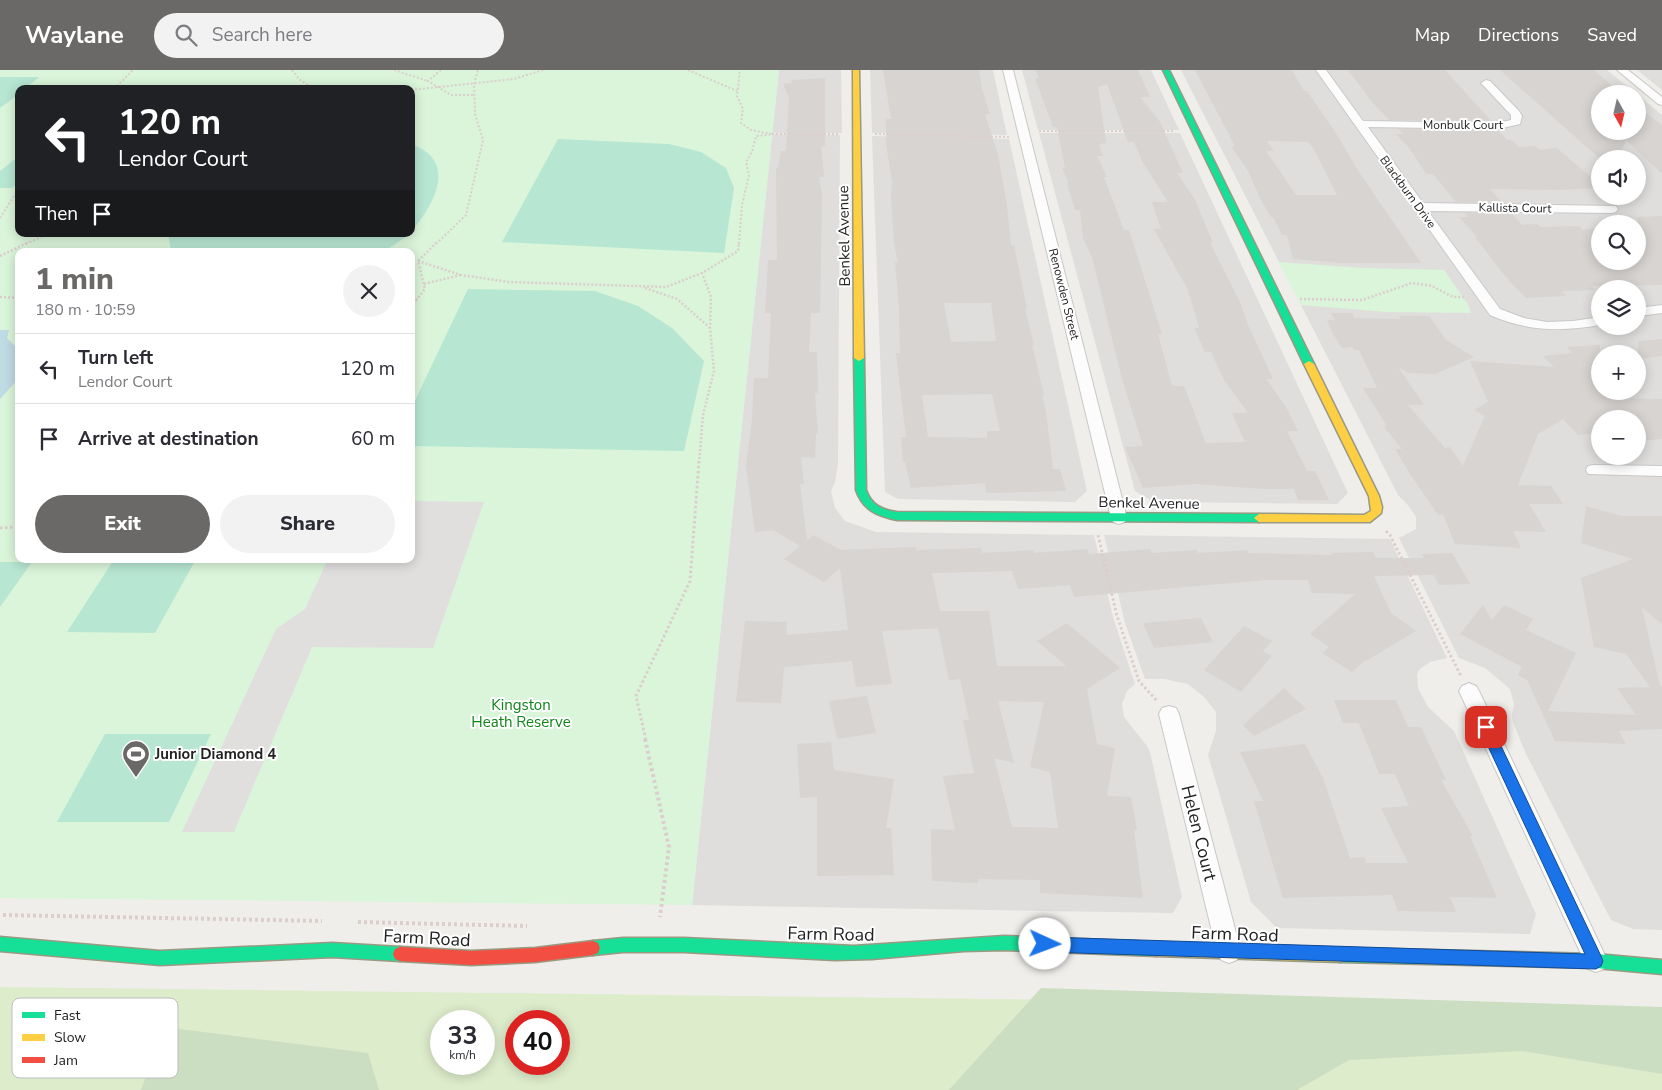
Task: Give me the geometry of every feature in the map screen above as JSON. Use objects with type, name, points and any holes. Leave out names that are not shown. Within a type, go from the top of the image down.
[{"type":"street","name":"Benkel Avenue","points":[[856,70],[861,490],[865,502],[871,509],[898,516],[1357,520],[1372,516]]},
{"type":"street","name":"Renowden Street","points":[[1008,70],[1119,518]]},
{"type":"street","points":[[1166,70],[1374,496],[1377,508],[1376,513],[1372,516]]},
{"type":"street","name":"Blackburn Drive","points":[[1321,70],[1495,312],[1509,320],[1529,325],[1558,327],[1591,322]]},
{"type":"street","points":[[1622,70],[1662,102]]},
{"type":"street","name":"Monbulk Court","points":[[1359,124],[1498,126],[1516,122],[1517,116],[1515,113],[1486,83]]},
{"type":"street","name":"Kallista Court","points":[[1419,207],[1612,209]]},
{"type":"street","points":[[1646,311],[1662,308]]},
{"type":"street","points":[[1594,470],[1662,471]]},
{"type":"street","points":[[1469,691],[1596,961]]},
{"type":"street","name":"Helen Court","points":[[1169,714],[1229,952]]},
{"type":"street","name":"Farm Road","points":[[0,944],[160,958],[332,950],[471,958],[535,955],[626,944],[657,943],[836,953],[888,952],[981,943],[1008,943],[1229,952],[1596,961],[1662,967]]},
{"type":"path","points":[[118,85],[133,70]]},
{"type":"path","points":[[292,70],[299,79],[308,85]]},
{"type":"path","points":[[394,70],[428,81],[451,95],[474,95]]},
{"type":"path","points":[[428,81],[441,70]]},
{"type":"path","points":[[418,261],[466,215],[483,140],[475,114],[474,84],[478,70]]},
{"type":"path","points":[[415,90],[514,79],[543,70]]},
{"type":"path","points":[[688,70],[737,91]]},
{"type":"path","points":[[740,70],[737,96],[742,109],[741,123],[756,136]]},
{"type":"path","points":[[751,130],[772,134]]},
{"type":"path","points":[[756,136],[772,134],[1196,132]]},
{"type":"path","points":[[418,261],[461,275],[508,282],[666,287],[702,273],[738,251],[742,204],[750,175],[746,162],[752,152],[756,136]]},
{"type":"path","points":[[0,218],[15,194]]},
{"type":"path","points":[[17,248],[40,237]]},
{"type":"path","points":[[0,256],[15,249]]},
{"type":"path","points":[[415,302],[425,289],[418,261]]},
{"type":"path","points":[[657,943],[669,847],[636,696],[690,581],[703,415],[714,370],[710,328],[711,297],[702,273]]},
{"type":"path","points":[[424,284],[461,275]]},
{"type":"path","points":[[1278,298],[1362,300],[1412,283],[1432,286],[1453,296],[1484,297]]},
{"type":"path","points":[[642,287],[678,299],[710,328]]},
{"type":"path","points":[[0,297],[15,298]]},
{"type":"path","points":[[1372,516],[1390,534],[1469,691]]},
{"type":"path","points":[[1094,517],[1117,616],[1139,681],[1169,714]]},
{"type":"path","points":[[0,528],[15,528]]},
{"type":"shaded area","points":[[779,70],[841,70],[842,133],[772,133]]},
{"type":"shaded area","points":[[870,70],[993,70],[1007,135],[872,133]]},
{"type":"shaded area","points":[[1022,70],[1151,70],[1179,130],[1038,130]]},
{"type":"shaded area","points":[[1181,70],[1607,70],[1625,85],[1591,85],[1591,140],[1646,140],[1646,102],[1662,115],[1662,930],[1633,929],[1611,920],[1525,752],[1513,722],[1514,704],[1510,689],[1485,668],[1459,658],[1399,538],[1416,529],[1416,517],[1398,495]]},
{"type":"shaded area","points":[[1637,70],[1662,70],[1662,90]]},
{"type":"shaded area","points":[[1039,133],[1180,133],[1348,493],[1337,504],[1154,502],[1135,491]]},
{"type":"shaded area","points":[[772,134],[840,135],[838,464],[835,482],[831,491],[835,508],[845,521],[876,532],[1094,535],[1113,617],[1135,684],[1127,691],[1122,704],[1124,717],[1150,752],[1182,897],[1173,913],[692,905]]},
{"type":"shaded area","points":[[872,136],[1009,139],[1087,491],[1075,502],[898,499],[885,492]]},
{"type":"shaded area","points":[[415,501],[484,502],[433,648],[312,647],[234,832],[182,832],[276,629],[305,609],[326,563],[415,563]]},
{"type":"shaded area","points":[[1104,535],[1390,539],[1447,658],[1430,662],[1420,669],[1417,674],[1418,688],[1428,707],[1454,731],[1536,914],[1530,934],[1277,928],[1251,902],[1208,755],[1216,731],[1216,712],[1204,697],[1188,684],[1164,679],[1145,679],[1125,623]]},
{"type":"green space","name":"Kingston Heath Reserve","points":[[0,70],[779,70],[692,905],[0,898]]},
{"type":"green space","points":[[0,77],[39,77],[30,85],[15,85],[15,97],[0,108]]},
{"type":"green space","points":[[558,139],[669,144],[701,152],[726,168],[734,188],[724,253],[502,242]]},
{"type":"green space","points":[[415,146],[426,152],[434,161],[438,172],[438,184],[434,197],[415,227]]},
{"type":"green space","points":[[15,159],[15,185],[12,188],[0,188],[0,171]]},
{"type":"green space","points":[[169,237],[406,237],[389,248],[170,248]]},
{"type":"green space","points":[[1278,262],[1364,268],[1444,270],[1469,306],[1471,313],[1387,312],[1301,305]]},
{"type":"green space","points":[[468,289],[595,291],[638,306],[672,328],[704,361],[684,451],[415,446],[415,401]]},
{"type":"green space","points":[[0,562],[31,563],[0,607]]},
{"type":"green space","points":[[112,563],[194,563],[155,633],[67,632]]},
{"type":"green space","name":"Junior Diamond 4","points":[[105,734],[211,734],[169,822],[57,822]]},
{"type":"green space","points":[[0,987],[1662,1007],[1662,1090],[0,1090]]},
{"type":"green space","points":[[1041,988],[1662,1007],[1662,1074],[1523,1051],[1349,1060],[1297,1090],[949,1090]]},
{"type":"green space","points":[[178,1029],[368,1053],[379,1090],[141,1090],[145,1078],[178,1078]]},
{"type":"water","points":[[0,330],[9,330],[7,338],[15,346],[15,382],[0,399]]},
{"type":"building","points":[[883,70],[979,70],[982,89],[990,114],[985,114],[998,155],[1007,206],[1011,245],[1014,245],[1027,309],[1025,309],[1034,345],[1032,345],[1044,395],[1042,395],[1053,469],[1060,469],[1066,491],[986,493],[985,483],[911,488],[905,462],[903,462],[901,437],[906,437],[896,353],[900,353],[899,306],[895,262],[898,262],[894,244],[892,182],[886,143],[886,119],[891,119]],"holes":[[[944,303],[991,303],[996,341],[951,342]],[[992,394],[1000,431],[987,431],[987,438],[928,437],[922,395]]]},
{"type":"building","points":[[1035,70],[1138,70],[1150,97],[1140,97],[1160,122],[1183,173],[1177,173],[1195,200],[1213,243],[1210,243],[1240,302],[1248,325],[1273,379],[1266,379],[1286,407],[1298,431],[1287,431],[1307,471],[1315,471],[1329,500],[1298,500],[1294,489],[1263,489],[1196,484],[1143,488],[1125,447],[1143,446],[1122,379],[1092,257],[1083,238],[1080,210],[1075,210],[1067,183],[1069,183],[1062,168],[1065,168],[1057,127],[1053,127],[1035,78],[1039,78]],"holes":[[[1107,84],[1128,142],[1134,142],[1142,161],[1168,202],[1152,202],[1161,229],[1154,229],[1188,290],[1199,328],[1194,328],[1205,352],[1211,352],[1224,380],[1248,413],[1232,413],[1245,442],[1206,443],[1184,386],[1172,386],[1158,334],[1162,334],[1129,230],[1124,230],[1104,177],[1107,177],[1097,156],[1103,156],[1099,144],[1106,143],[1098,87]]]},
{"type":"building","points":[[1195,70],[1292,70],[1304,91],[1307,91],[1338,136],[1355,166],[1421,263],[1342,263],[1293,259],[1287,235],[1282,235],[1273,217],[1271,217],[1262,202],[1248,171],[1231,146],[1235,146]],"holes":[[[1267,141],[1308,142],[1314,149],[1337,195],[1296,195],[1266,151],[1274,151]]]},
{"type":"building","points":[[1348,70],[1445,70],[1491,121],[1389,120],[1373,103]]},
{"type":"building","points":[[1500,70],[1594,70],[1612,85],[1591,85],[1591,140],[1626,140],[1622,150],[1591,151]]},
{"type":"building","points":[[825,78],[825,146],[821,146],[824,177],[819,177],[822,194],[820,313],[811,313],[809,352],[817,352],[818,393],[815,393],[818,434],[816,434],[815,458],[801,457],[804,484],[800,484],[807,540],[813,535],[841,550],[916,547],[916,550],[981,548],[982,553],[1033,550],[1034,553],[1087,549],[1089,554],[1150,549],[1152,553],[1196,550],[1198,553],[1248,550],[1249,553],[1333,555],[1332,553],[1373,552],[1376,558],[1424,558],[1422,554],[1452,553],[1470,584],[1439,585],[1434,575],[1374,576],[1391,613],[1416,631],[1365,660],[1352,672],[1322,653],[1329,647],[1310,634],[1355,594],[1312,593],[1308,580],[1265,580],[1074,597],[1070,585],[1018,589],[1012,571],[932,573],[940,611],[989,611],[997,666],[1066,666],[1037,641],[1067,623],[1120,668],[1087,689],[1097,744],[1115,748],[1107,796],[1131,797],[1137,830],[1134,830],[1143,898],[1040,893],[1040,880],[978,879],[978,883],[932,881],[931,829],[955,830],[943,776],[974,773],[963,720],[969,720],[960,679],[949,680],[938,628],[882,631],[892,684],[856,687],[852,661],[784,667],[781,703],[736,702],[745,621],[787,622],[786,635],[848,630],[840,568],[824,582],[784,559],[800,546],[773,530],[755,532],[746,465],[752,419],[754,378],[768,378],[771,313],[765,313],[768,260],[777,260],[776,168],[778,168],[781,151],[786,151],[789,98],[783,84],[792,83],[791,80]],"holes":[[[998,701],[1044,702],[1030,767],[1050,772],[1058,828],[1012,827],[994,758],[1014,763]]]},
{"type":"building","points":[[1646,114],[1662,125],[1662,174],[1646,159],[1646,150],[1637,150],[1626,140],[1646,140]]},
{"type":"building","points":[[1399,129],[1499,131],[1507,140],[1511,140],[1519,147],[1535,146],[1540,150],[1557,148],[1591,177],[1591,188],[1490,189],[1502,202],[1456,202],[1433,174],[1426,174],[1410,149],[1396,134],[1403,134]]},
{"type":"building","points":[[1465,213],[1512,214],[1522,225],[1537,224],[1541,227],[1579,226],[1583,230],[1591,229],[1591,270],[1646,270],[1646,217],[1662,216],[1662,285],[1646,285],[1646,280],[1591,280],[1591,290],[1561,291],[1566,296],[1526,298],[1505,276],[1475,237],[1477,237],[1459,217],[1468,217]]},
{"type":"building","points":[[1331,313],[1352,313],[1354,318],[1401,319],[1399,316],[1429,316],[1446,340],[1474,357],[1435,374],[1409,373],[1398,367],[1424,405],[1408,405],[1445,448],[1450,447],[1463,466],[1485,416],[1474,410],[1488,402],[1470,361],[1554,367],[1543,356],[1572,353],[1567,347],[1591,346],[1591,400],[1662,399],[1662,439],[1646,440],[1646,410],[1591,410],[1591,434],[1578,435],[1563,419],[1538,434],[1518,485],[1551,486],[1563,504],[1529,504],[1546,532],[1513,531],[1521,548],[1455,544],[1443,514],[1438,515],[1410,474],[1395,449],[1402,449],[1384,427],[1387,426],[1363,388],[1377,388],[1359,350],[1355,350],[1352,347],[1342,348],[1333,334],[1327,320],[1335,320]]},
{"type":"building","points":[[1662,339],[1662,356],[1646,358],[1646,345],[1638,345],[1638,341]]},
{"type":"building","points":[[1586,506],[1621,516],[1662,516],[1662,624],[1642,608],[1660,686],[1662,686],[1662,729],[1619,731],[1626,744],[1555,741],[1527,680],[1518,675],[1522,667],[1460,634],[1483,605],[1492,620],[1504,605],[1533,619],[1526,630],[1576,653],[1548,711],[1636,715],[1617,688],[1650,687],[1626,654],[1594,647],[1581,578],[1633,559],[1581,543]]},
{"type":"building","points":[[1201,618],[1213,642],[1154,648],[1143,623]]},
{"type":"building","points":[[1244,626],[1272,641],[1263,651],[1272,656],[1241,692],[1204,670]]},
{"type":"building","points":[[1284,688],[1306,709],[1254,736],[1243,725]]},
{"type":"building","points":[[867,696],[876,733],[837,739],[829,701]]},
{"type":"building","points":[[1334,700],[1396,700],[1408,727],[1421,727],[1446,780],[1441,780],[1473,836],[1470,836],[1497,898],[1450,897],[1456,912],[1398,911],[1392,895],[1283,898],[1254,801],[1263,801],[1240,752],[1305,744],[1323,778],[1350,858],[1364,857],[1366,863],[1408,863],[1381,808],[1409,806],[1395,774],[1379,774],[1359,723],[1343,723]]},
{"type":"building","points":[[831,742],[834,770],[894,779],[886,828],[891,828],[894,875],[817,876],[817,797],[800,798],[797,744]]},
{"type":"traffic: fast","points":[[1166,70],[1309,364]]},
{"type":"traffic: fast","points":[[859,358],[861,490],[866,502],[874,509],[897,516],[1259,518]]},
{"type":"traffic: fast","points":[[593,948],[654,944],[854,953],[982,943],[1048,943],[1156,949]]},
{"type":"traffic: fast","points":[[0,944],[160,958],[332,950],[400,954]]},
{"type":"traffic: fast","points":[[1340,955],[1596,961],[1662,967]]},
{"type":"traffic: slow","points":[[856,70],[859,358]]},
{"type":"traffic: slow","points":[[1259,518],[1366,519],[1376,513],[1377,507],[1374,496],[1309,364]]},
{"type":"traffic: slow","points":[[1156,949],[1340,955]]},
{"type":"traffic: jam","points":[[400,954],[471,958],[535,955],[593,948]]},
{"type":"place","name":"Junior Diamond 4","points":[[136,778]]},
{"type":"route","points":[[1045,944],[1229,952],[1596,961],[1486,727]]}]
